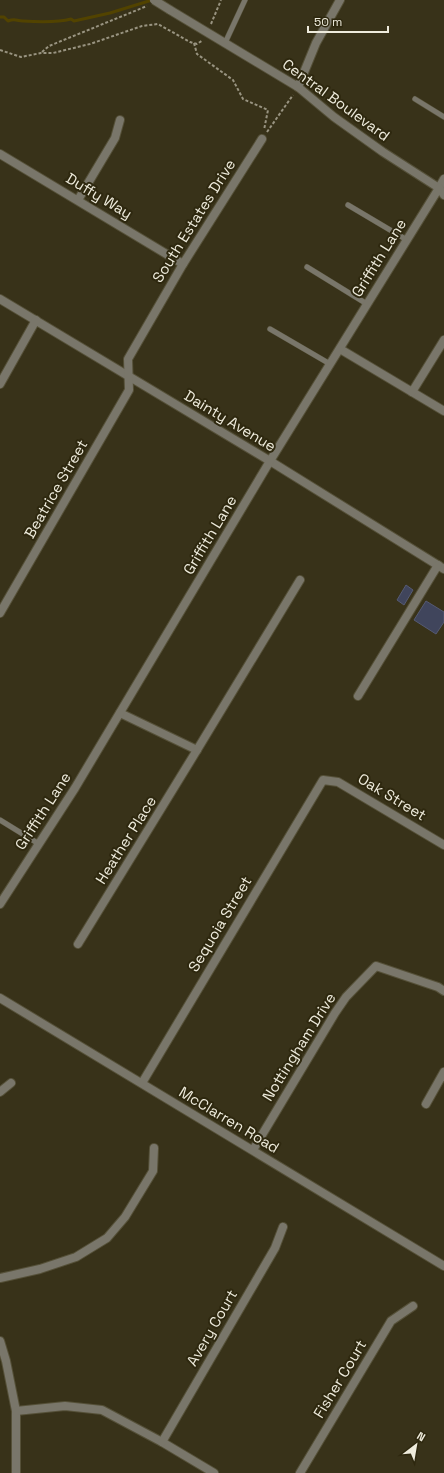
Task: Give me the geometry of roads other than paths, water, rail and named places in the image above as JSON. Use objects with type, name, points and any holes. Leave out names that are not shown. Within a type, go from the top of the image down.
[{"type":"street","points":[[298,87],[316,43],[340,0]]},
{"type":"street","name":"Central Boulevard","points":[[151,3],[170,10],[298,87],[334,117],[383,152],[442,188],[444,195]]},
{"type":"street","points":[[78,200],[115,138],[120,120]]},
{"type":"street","name":"South Estates Drive","points":[[128,376],[128,359],[183,264],[262,139]]},
{"type":"street","name":"Duffy Way","points":[[0,154],[183,264]]},
{"type":"street","name":"Griffith Lane","points":[[0,904],[75,788],[270,461],[407,240],[442,188],[444,179]]},
{"type":"street","name":"Dainty Avenue","points":[[0,299],[270,461],[441,567]]},
{"type":"street","points":[[0,384],[36,320]]},
{"type":"street","points":[[412,392],[444,340]]},
{"type":"street","points":[[340,349],[444,411]]},
{"type":"street","name":"Beatrice Street","points":[[0,614],[129,390],[128,376]]},
{"type":"street","points":[[358,696],[441,567]]},
{"type":"street","name":"Heather Place","points":[[78,944],[198,750],[300,580]]},
{"type":"street","points":[[120,713],[198,750]]},
{"type":"street","name":"Oak Street","points":[[322,780],[338,782],[444,845]]},
{"type":"street","name":"Sequoia Street","points":[[142,1083],[322,780]]},
{"type":"street","name":"Nottingham Drive","points":[[253,1150],[335,1013],[346,998],[376,966],[438,987],[444,991]]},
{"type":"street","name":"McClarren Road","points":[[0,998],[444,1266]]},
{"type":"street","points":[[426,1104],[444,1072]]},
{"type":"street","points":[[0,1092],[11,1083]]},
{"type":"street","points":[[0,1278],[40,1269],[76,1257],[107,1238],[125,1217],[153,1170],[154,1148]]},
{"type":"street","name":"Avery Court","points":[[162,1442],[275,1248],[283,1227]]},
{"type":"street","name":"Fisher Court","points":[[300,1473],[391,1321],[413,1306]]},
{"type":"street","points":[[0,1341],[6,1361],[16,1411],[16,1473]]},
{"type":"street","points":[[16,1411],[65,1406],[102,1410],[162,1442],[214,1473]]},
{"type":"lane","points":[[225,43],[245,0]]},
{"type":"lane","points":[[415,99],[444,117]]},
{"type":"lane","points":[[348,205],[407,240]]},
{"type":"lane","points":[[307,267],[367,304]]},
{"type":"lane","points":[[270,329],[330,364]]},
{"type":"lane","points":[[0,820],[39,844]]},
{"type":"waterway","points":[[0,17],[4,17],[8,21],[47,22],[71,19],[74,21],[110,13],[152,0]]}]
